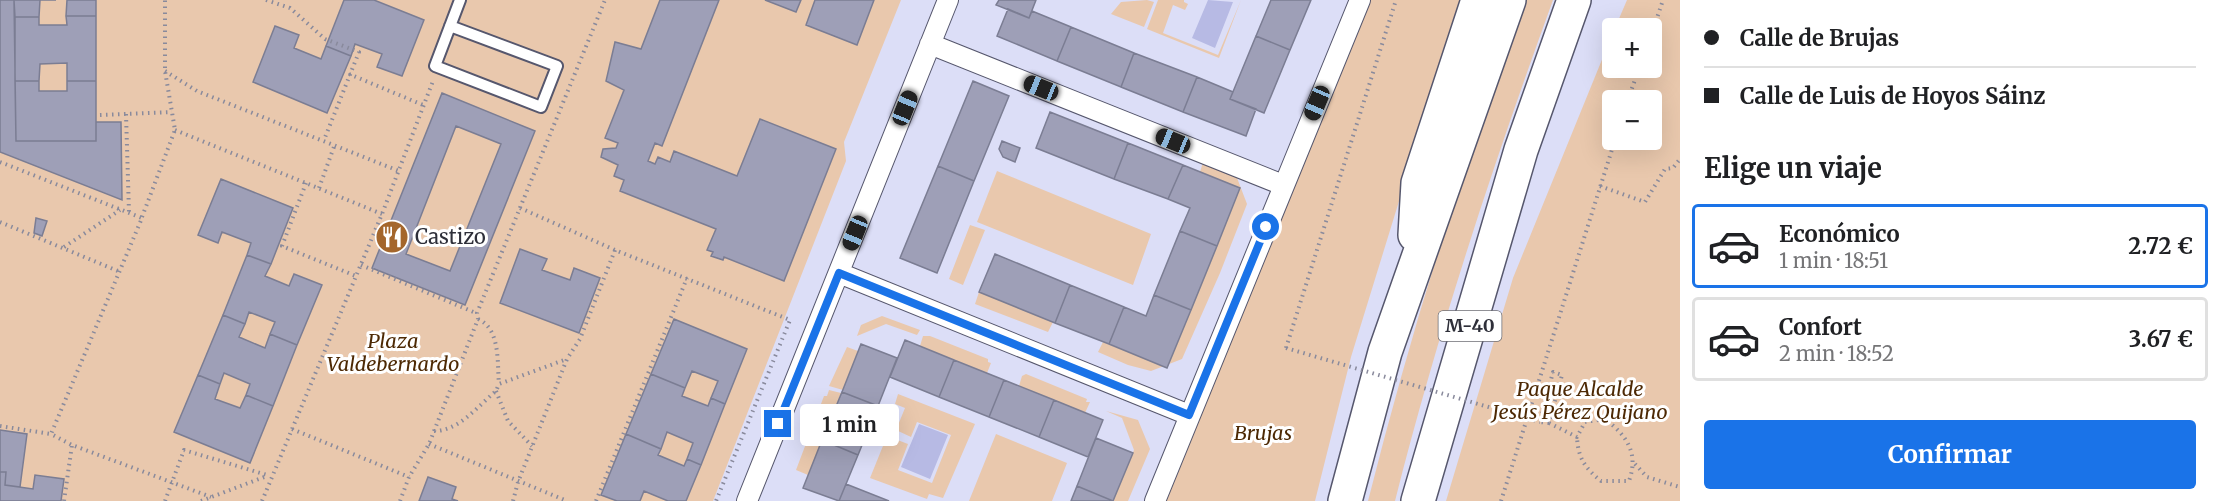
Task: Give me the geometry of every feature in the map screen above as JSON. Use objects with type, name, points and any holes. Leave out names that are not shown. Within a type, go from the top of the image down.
[{"type":"highway","points":[[1413,271],[1418,183],[1478,0]]},
{"type":"highway","points":[[1345,501],[1385,352],[1509,0]]},
{"type":"highway","name":"M-40","points":[[1418,501],[1521,150],[1572,9]]},
{"type":"street","points":[[747,501],[948,0]]},
{"type":"street","points":[[1155,501],[1360,0]]},
{"type":"street","points":[[930,44],[1283,185]]},
{"type":"street","points":[[839,273],[1189,415]]},
{"type":"lane","points":[[450,26],[557,66],[541,107],[435,66],[450,26],[460,0]]},
{"type":"path","points":[[51,434],[142,218],[176,130],[165,71],[165,0]]},
{"type":"path","points":[[266,0],[290,8],[325,39],[358,52],[324,140]]},
{"type":"path","points":[[400,501],[409,477],[429,444],[478,319],[477,314],[605,0]]},
{"type":"path","points":[[1396,0],[1286,348],[1549,423],[1577,436]]},
{"type":"path","points":[[1657,18],[1663,0]]},
{"type":"path","points":[[165,71],[198,91],[399,171]]},
{"type":"path","points":[[349,74],[424,105]]},
{"type":"path","points":[[262,501],[382,214],[433,81]]},
{"type":"path","points":[[100,115],[172,112]]},
{"type":"path","points":[[126,114],[129,212]]},
{"type":"path","points":[[176,130],[382,214]]},
{"type":"path","points":[[319,188],[335,144]]},
{"type":"path","points":[[1501,501],[1612,150]]},
{"type":"path","points":[[1599,186],[1645,201],[1665,169],[1673,168],[1680,159]]},
{"type":"path","points":[[0,162],[142,218]]},
{"type":"path","points":[[306,183],[282,246],[356,276]]},
{"type":"path","points":[[520,208],[615,250],[790,320],[716,501]]},
{"type":"path","points":[[63,248],[120,209]]},
{"type":"path","points":[[0,222],[118,271]]},
{"type":"path","points":[[513,501],[518,482],[567,359],[580,339],[615,250]]},
{"type":"path","points":[[361,265],[477,314]]},
{"type":"path","points":[[596,501],[687,278]]},
{"type":"path","points":[[434,431],[443,431],[456,424],[496,391],[499,384],[498,350],[484,322],[478,319]]},
{"type":"path","points":[[499,384],[567,359]]},
{"type":"path","points":[[1540,422],[1553,372],[1562,375],[1549,423]]},
{"type":"path","points":[[496,391],[508,421],[532,446]]},
{"type":"path","points":[[1635,464],[1629,481],[1601,481],[1585,468],[1578,451],[1577,436],[1585,422],[1605,419],[1619,429],[1629,445],[1635,464],[1647,477],[1680,487]]},
{"type":"path","points":[[0,426],[51,434],[72,445],[210,497]]},
{"type":"path","points":[[292,429],[409,477]]},
{"type":"path","points":[[429,444],[567,501]]},
{"type":"path","points":[[64,501],[72,445]]},
{"type":"path","points":[[165,501],[170,482],[184,450],[267,476]]},
{"type":"path","points":[[201,501],[273,473]]},
{"type":"green space","name":"Plaza Valdebernardo","points":[[0,0],[901,0],[844,142],[846,161],[713,501],[0,501]]},
{"type":"green space","points":[[1147,0],[1154,2],[1144,27],[1111,14],[1121,2]]},
{"type":"green space","points":[[1158,0],[1184,0],[1188,4],[1185,10],[1173,5],[1163,33],[1218,55],[1241,0],[1219,58],[1147,29]]},
{"type":"green space","name":"Brujas","points":[[1365,0],[1461,0],[1351,357],[1315,501],[1163,501]]},
{"type":"green space","points":[[1524,0],[1553,0],[1509,124],[1448,311],[1395,501],[1368,501],[1439,249]]},
{"type":"green space","name":"Paque Alcalde Jesús Pérez Quijano","points":[[1627,0],[1680,0],[1680,501],[1446,501],[1513,278],[1602,60],[1602,78],[1662,78],[1662,18],[1619,18]]},
{"type":"green space","points":[[1204,159],[1234,170],[1247,204],[1182,359],[1151,371],[1128,365],[1098,352],[1103,342],[1148,360],[1175,349],[1233,204],[1221,180],[1200,172]]},
{"type":"green space","points":[[997,171],[1151,234],[1133,285],[977,222]]},
{"type":"green space","points":[[970,225],[985,230],[963,285],[949,279]]},
{"type":"green space","points":[[979,292],[1053,322],[1048,332],[975,304]]},
{"type":"green space","points":[[882,316],[920,330],[917,335],[886,324],[857,336],[861,325]]},
{"type":"green space","points":[[923,336],[930,336],[988,359],[991,363],[987,373],[920,346]]},
{"type":"green space","points":[[847,347],[858,351],[843,390],[829,386]]},
{"type":"green space","points":[[1026,374],[1087,399],[1086,402],[1090,402],[1085,413],[1019,386],[1022,376]]},
{"type":"green space","points":[[829,390],[841,393],[808,475],[796,470],[824,396],[827,396]]},
{"type":"green space","points":[[898,394],[975,424],[943,498],[929,494],[927,499],[870,478],[887,436],[908,444],[898,470],[932,483],[951,435],[917,422],[911,437],[896,430],[905,408],[895,404]]},
{"type":"green space","points":[[1106,411],[1138,420],[1150,449],[1128,501],[1113,501],[1134,450],[1122,418]]},
{"type":"green space","points":[[996,434],[1067,463],[1052,501],[969,501]]},
{"type":"water","points":[[1208,0],[1233,2],[1215,48],[1192,38]]},
{"type":"water","points":[[919,424],[948,435],[930,479],[901,467]]},
{"type":"building","points":[[0,0],[14,0],[16,141],[96,141],[96,122],[121,122],[122,200],[0,152]]},
{"type":"building","points":[[14,0],[40,0],[39,17],[15,17]]},
{"type":"building","points":[[67,0],[96,0],[96,16],[66,16]]},
{"type":"building","points":[[344,0],[374,0],[424,20],[402,76],[377,67],[382,54],[355,44],[351,56],[326,46]]},
{"type":"building","points":[[660,0],[719,0],[662,146],[655,143],[648,161],[655,164],[658,157],[670,162],[674,151],[737,176],[760,119],[836,149],[784,281],[724,257],[723,260],[711,256],[713,252],[707,250],[716,229],[620,191],[624,180],[614,176],[618,165],[601,157],[603,149],[616,148],[618,143],[605,138],[624,90],[606,81],[615,42],[641,49]]},
{"type":"building","points":[[765,0],[801,0],[796,12]]},
{"type":"building","points":[[815,0],[874,0],[857,45],[806,25]]},
{"type":"building","points":[[999,0],[1036,0],[1029,18],[996,5]]},
{"type":"building","points":[[1271,0],[1311,0],[1290,50],[1256,36]]},
{"type":"building","points":[[1008,9],[1029,18],[1032,11],[1071,27],[1057,61],[997,36]]},
{"type":"building","points":[[66,16],[96,16],[96,81],[67,81],[67,63],[40,64],[39,81],[15,81],[15,17],[39,17],[39,25],[67,25]]},
{"type":"building","points":[[275,26],[299,35],[294,48],[321,59],[326,46],[351,56],[327,113],[253,82]]},
{"type":"building","points":[[1071,27],[1134,53],[1121,87],[1057,61]]},
{"type":"building","points":[[1256,36],[1290,50],[1264,113],[1230,99]]},
{"type":"building","points":[[1134,53],[1197,77],[1183,112],[1121,87]]},
{"type":"building","points":[[1197,77],[1233,92],[1230,99],[1256,109],[1246,136],[1183,112]]},
{"type":"building","points":[[15,81],[39,81],[39,91],[67,91],[67,81],[96,81],[96,141],[16,141]]},
{"type":"building","points":[[973,81],[1009,96],[974,181],[938,166]]},
{"type":"building","points":[[442,93],[535,131],[465,305],[372,268]],"holes":[[[456,126],[501,144],[450,271],[406,254]]]},
{"type":"building","points":[[1050,112],[1128,143],[1114,179],[1036,148]]},
{"type":"building","points":[[1002,141],[1020,148],[1015,162],[1003,157],[999,149]]},
{"type":"building","points":[[1128,143],[1183,165],[1168,199],[1114,179]]},
{"type":"building","points":[[1183,165],[1240,188],[1217,246],[1180,231],[1190,208],[1168,199]]},
{"type":"building","points":[[938,166],[974,181],[937,273],[900,258]]},
{"type":"building","points":[[221,179],[293,208],[271,264],[247,255],[251,243],[222,232],[218,243],[198,235]]},
{"type":"building","points":[[36,218],[47,221],[42,236],[34,233]]},
{"type":"building","points":[[1180,231],[1217,246],[1191,310],[1154,295]]},
{"type":"building","points":[[520,249],[547,259],[542,270],[570,280],[574,268],[600,278],[579,333],[500,303]]},
{"type":"building","points":[[995,254],[1070,285],[1055,323],[979,292]]},
{"type":"building","points":[[247,255],[271,264],[265,276],[289,286],[294,274],[322,285],[297,345],[270,334],[275,322],[249,312],[245,324],[223,315]]},
{"type":"building","points":[[1070,285],[1124,307],[1109,344],[1055,323]]},
{"type":"building","points":[[1154,295],[1191,310],[1167,368],[1109,344],[1124,307],[1146,316]]},
{"type":"building","points":[[223,315],[245,324],[239,337],[265,348],[270,334],[297,345],[273,406],[246,395],[250,384],[224,373],[220,384],[198,375]]},
{"type":"building","points":[[674,319],[747,349],[725,404],[711,398],[718,381],[692,371],[685,388],[651,374]]},
{"type":"building","points":[[905,340],[954,360],[939,397],[890,377]]},
{"type":"building","points":[[861,344],[897,358],[878,406],[842,392]]},
{"type":"building","points":[[954,360],[1004,380],[989,417],[939,397]]},
{"type":"building","points":[[651,374],[685,388],[682,396],[708,406],[711,398],[725,404],[701,465],[687,459],[693,443],[667,432],[661,449],[626,434]]},
{"type":"building","points":[[198,375],[220,384],[215,399],[240,408],[246,395],[273,406],[250,463],[174,432]]},
{"type":"building","points":[[1004,380],[1054,400],[1039,437],[989,417]]},
{"type":"building","points":[[842,392],[878,406],[858,455],[822,440]]},
{"type":"building","points":[[1054,400],[1103,420],[1088,457],[1039,437]]},
{"type":"building","points":[[0,430],[27,434],[20,487],[5,485],[6,472],[0,472]]},
{"type":"building","points":[[626,434],[661,449],[658,455],[684,466],[687,459],[701,465],[686,501],[668,501],[644,491],[640,501],[617,501],[601,495]]},
{"type":"building","points":[[1096,438],[1133,453],[1113,501],[1077,486]]},
{"type":"building","points":[[822,440],[858,455],[839,501],[803,488]]},
{"type":"building","points":[[0,472],[6,472],[5,485],[33,489],[35,475],[64,479],[61,501],[0,501]]},
{"type":"building","points":[[428,477],[456,487],[452,499],[458,501],[419,501]]},
{"type":"building","points":[[846,484],[889,501],[839,501]]},
{"type":"building","points":[[1077,486],[1113,501],[1071,501]]},
{"type":"place","name":"Castizo","points":[[392,237]]},
{"type":"route","points":[[778,424],[839,273],[1189,415],[1266,227]]}]
